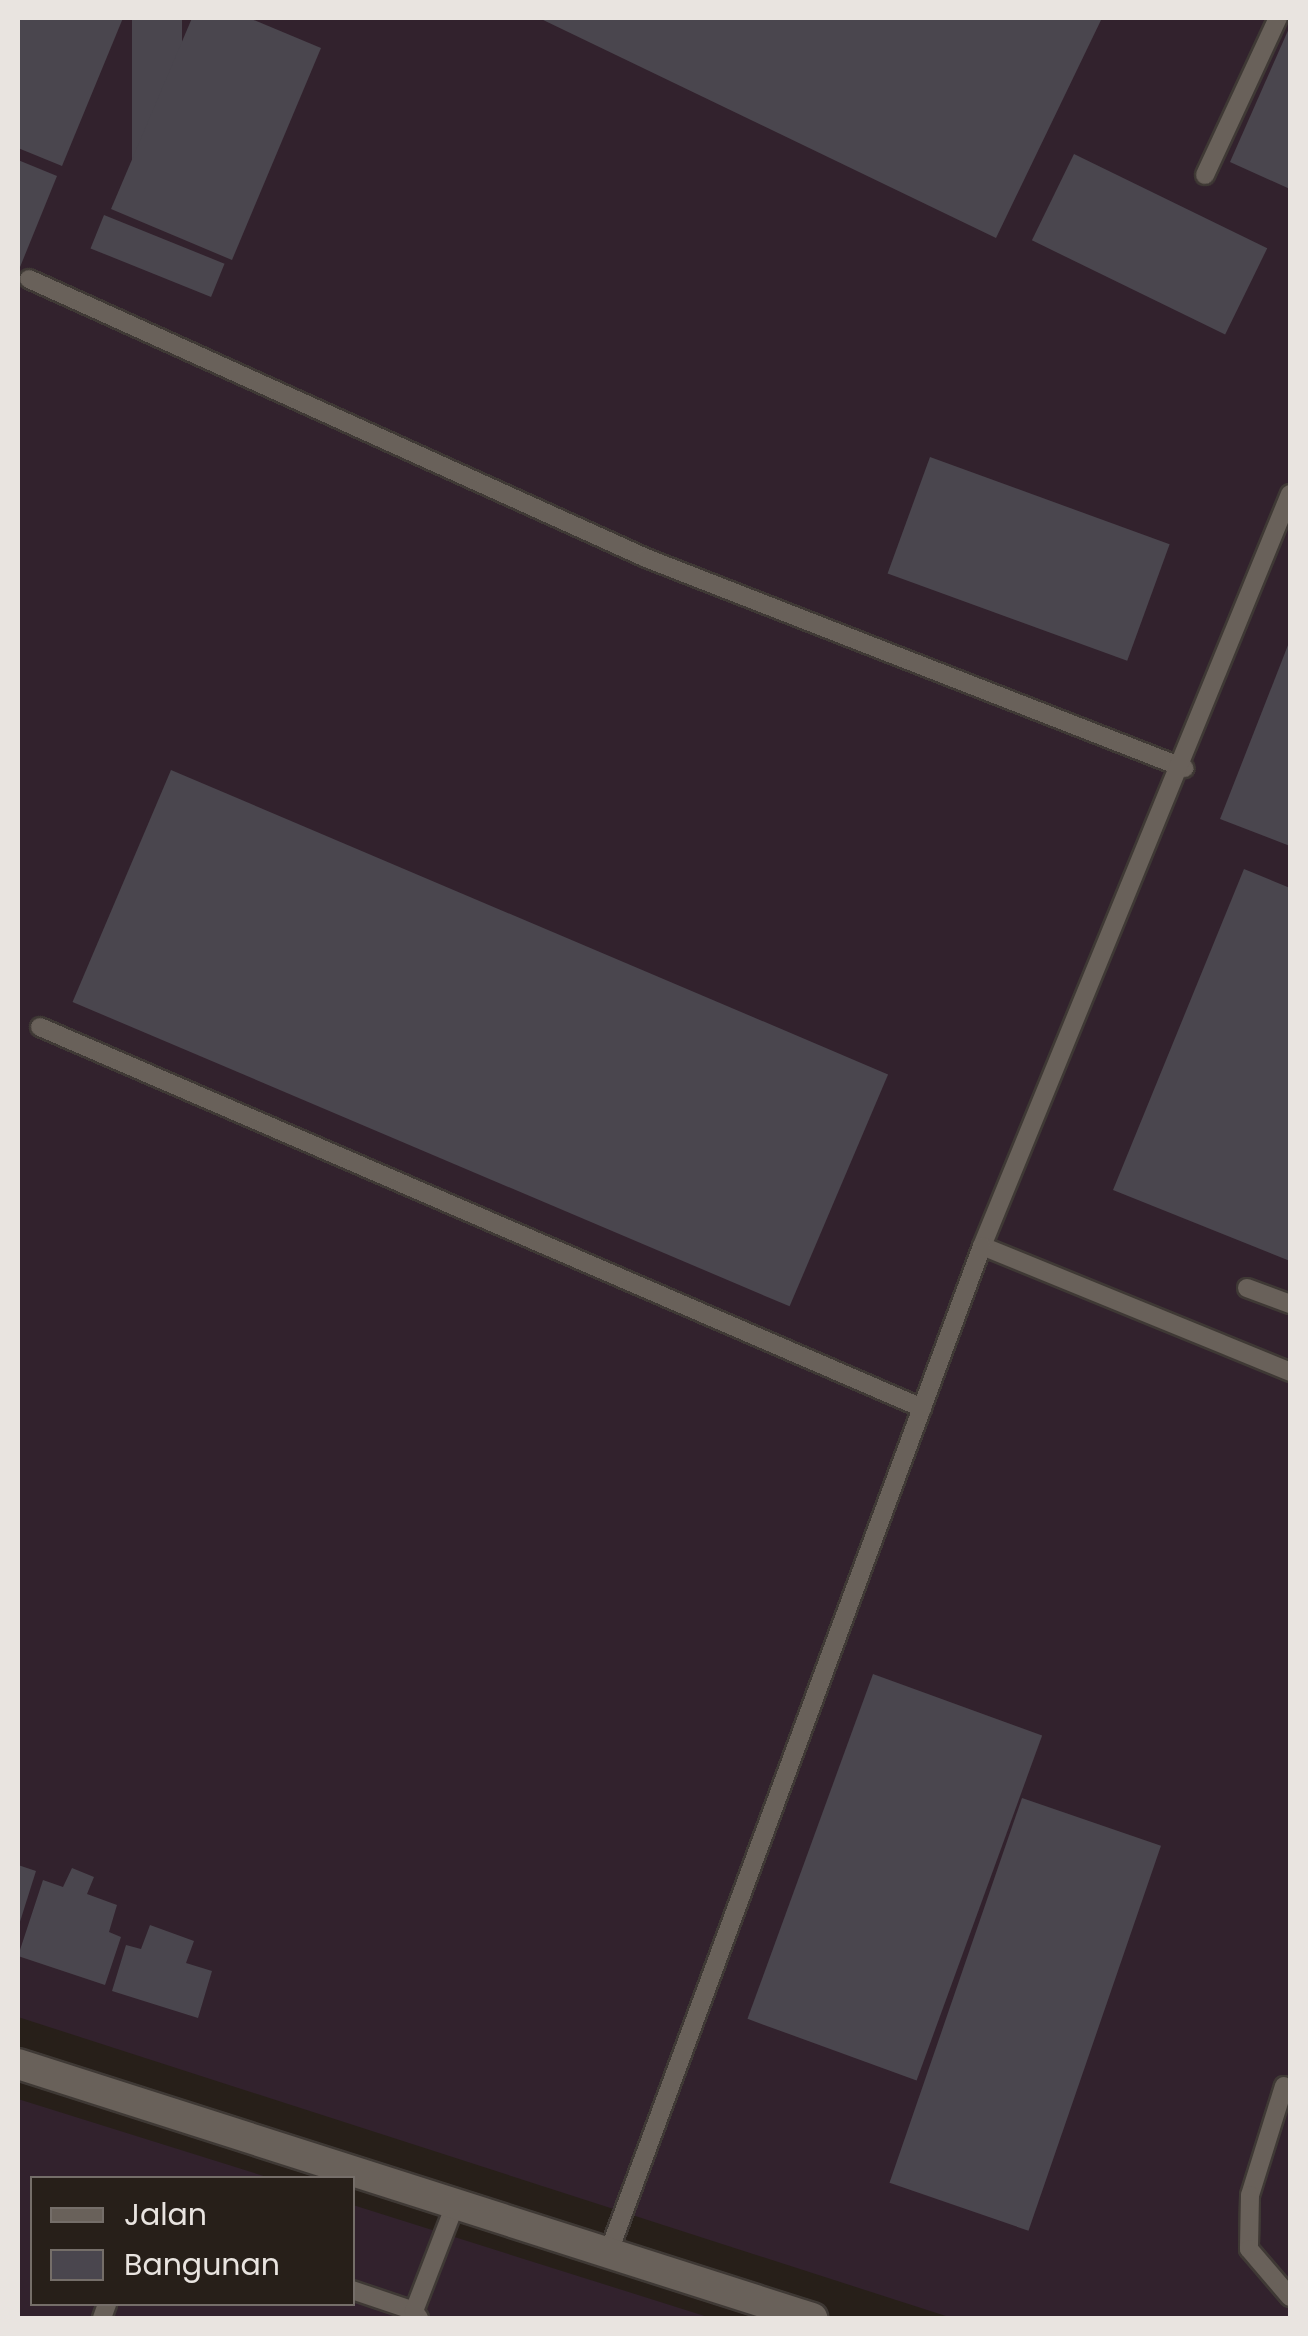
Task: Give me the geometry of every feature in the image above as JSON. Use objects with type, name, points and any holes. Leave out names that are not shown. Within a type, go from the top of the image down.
[{"type":"main road","points":[[18,2064],[812,2318]]},
{"type":"lane","points":[[1205,175],[1278,18]]},
{"type":"lane","points":[[30,279],[646,558],[1184,768]]},
{"type":"lane","points":[[608,2254],[982,1246],[1184,768],[1290,494]]},
{"type":"lane","points":[[40,1026],[922,1408]]},
{"type":"lane","points":[[982,1246],[1290,1372]]},
{"type":"lane","points":[[1247,1288],[1290,1304]]},
{"type":"lane","points":[[1284,2086],[1250,2195],[1249,2248],[1290,2296]]},
{"type":"lane","points":[[355,2291],[417,2315],[455,2205]]},
{"type":"shaded area","points":[[18,18],[1290,18],[1290,2318],[952,2318],[18,2017]]},
{"type":"shaded area","points":[[18,2099],[264,2176],[30,2176],[30,2306],[355,2306],[355,2206],[711,2318],[18,2318]]},
{"type":"building","points":[[18,18],[123,18],[62,166],[18,148]]},
{"type":"building","points":[[132,18],[182,18],[182,187],[132,187]]},
{"type":"building","points":[[192,18],[249,18],[321,48],[232,260],[111,209]]},
{"type":"building","points":[[539,18],[1102,18],[996,238]]},
{"type":"building","points":[[1290,26],[1290,189],[1230,162]]},
{"type":"building","points":[[1074,154],[1267,248],[1225,335],[1032,240]]},
{"type":"building","points":[[18,160],[57,176],[18,272]]},
{"type":"building","points":[[104,215],[225,264],[211,297],[91,248]]},
{"type":"building","points":[[930,457],[1170,544],[1127,661],[888,574]]},
{"type":"building","points":[[1290,640],[1290,846],[1220,819]]},
{"type":"building","points":[[171,770],[888,1074],[790,1306],[73,1002]]},
{"type":"building","points":[[1244,869],[1290,888],[1290,1261],[1113,1190]]},
{"type":"building","points":[[873,1674],[1042,1736],[917,2080],[747,2019]]},
{"type":"building","points":[[1022,1798],[1161,1846],[1028,2231],[889,2183]]},
{"type":"building","points":[[18,1865],[36,1871],[18,1928]]},
{"type":"building","points":[[72,1868],[94,1877],[87,1894],[117,1905],[109,1932],[121,1937],[105,1985],[18,1956],[43,1880],[63,1887]]},
{"type":"building","points":[[150,1925],[194,1941],[186,1963],[212,1971],[198,2018],[112,1991],[126,1945],[141,1949]]}]
